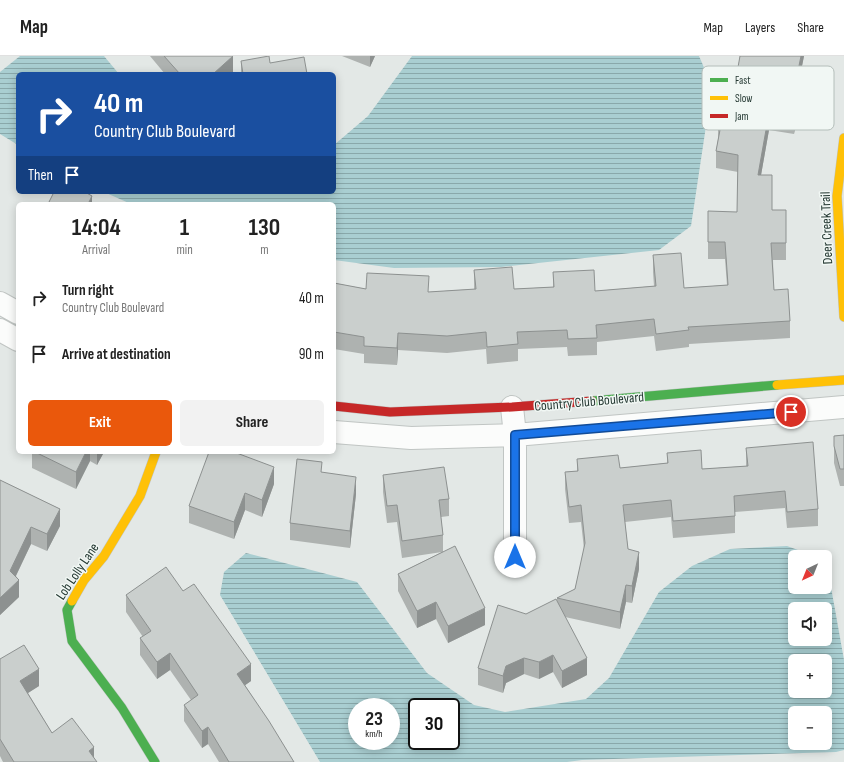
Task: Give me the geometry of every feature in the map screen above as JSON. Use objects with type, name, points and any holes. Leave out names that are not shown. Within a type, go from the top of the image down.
[{"type":"street","name":"Deer Creek Trail","points":[[844,138],[837,196],[844,317]]},
{"type":"street","points":[[0,303],[16,312]]},
{"type":"street","points":[[0,330],[16,339]]},
{"type":"street","name":"Country Club Boulevard","points":[[336,406],[390,412],[512,407],[844,380]]},
{"type":"street","points":[[512,407],[515,435],[515,557]]},
{"type":"street","name":"Country Club Boulevard","points":[[336,432],[411,438],[515,435],[844,408]]},
{"type":"street","name":"Lob Lolly Lane","points":[[155,454],[140,496],[104,556],[84,580],[67,610],[72,641],[122,708],[155,762]]},
{"type":"water","points":[[20,56],[104,56],[117,72],[16,72],[16,144],[0,134],[0,72]]},
{"type":"water","points":[[412,56],[699,56],[703,66],[702,66],[702,130],[705,130],[691,226],[659,250],[501,267],[394,268],[336,260],[336,202],[126,202],[108,194],[336,194],[336,143],[368,116]]},
{"type":"water","points":[[787,546],[798,550],[788,550],[788,594],[832,593],[844,660],[844,750],[836,752],[582,760],[567,762],[320,762],[220,595],[224,572],[246,553],[357,582],[427,673],[474,705],[505,712],[586,699],[609,678],[659,592],[692,566],[730,549]]},
{"type":"building","points":[[164,56],[233,56],[215,72],[178,72]]},
{"type":"building","points":[[269,56],[270,63],[304,57],[307,72],[243,72],[241,61]]},
{"type":"building","points":[[740,56],[801,56],[799,66],[738,66]]},
{"type":"building","points":[[720,130],[766,130],[758,175],[772,175],[772,210],[786,210],[786,243],[771,243],[774,290],[788,289],[790,321],[688,327],[689,330],[656,334],[654,319],[596,325],[597,338],[568,339],[567,330],[517,332],[518,344],[487,347],[486,332],[447,336],[398,333],[397,348],[364,346],[364,337],[336,332],[336,283],[366,289],[367,273],[429,276],[428,292],[476,289],[474,270],[512,267],[514,289],[554,287],[553,272],[594,270],[595,291],[656,286],[653,255],[681,253],[684,288],[728,285],[725,242],[708,242],[708,211],[737,212],[738,155],[716,151]]},
{"type":"building","points":[[53,194],[88,194],[92,196],[89,202],[49,202]]},
{"type":"building","points":[[844,435],[844,469],[840,469],[834,446],[834,436]]},
{"type":"building","points":[[813,442],[818,509],[787,512],[785,491],[734,496],[735,516],[673,521],[671,500],[623,505],[628,549],[639,552],[632,586],[626,585],[620,612],[557,598],[575,589],[585,543],[581,505],[569,507],[565,472],[578,471],[577,459],[618,455],[620,468],[668,463],[667,453],[701,450],[702,469],[748,466],[746,448]]},
{"type":"building","points":[[39,454],[85,454],[76,472]]},
{"type":"building","points":[[208,454],[239,454],[274,467],[262,500],[245,493],[234,522],[189,506]]},
{"type":"building","points":[[297,459],[322,462],[321,472],[356,477],[350,531],[290,523]]},
{"type":"building","points":[[444,467],[449,499],[439,500],[443,535],[402,541],[397,505],[387,506],[383,475]]},
{"type":"building","points":[[0,480],[60,509],[47,534],[31,527],[10,571],[19,580],[0,598]]},
{"type":"building","points":[[455,546],[485,608],[448,626],[436,602],[417,611],[398,574]]},
{"type":"building","points":[[166,567],[183,591],[194,584],[251,664],[237,674],[269,721],[294,762],[229,762],[208,727],[202,731],[184,705],[198,695],[170,653],[157,662],[140,638],[151,631],[126,595]]},
{"type":"building","points":[[556,599],[587,658],[562,671],[553,655],[539,662],[524,658],[506,666],[503,676],[478,668],[498,605],[526,614]]},
{"type":"building","points":[[24,645],[39,669],[20,681],[52,733],[72,718],[94,747],[89,751],[97,762],[14,762],[0,739],[0,659]]},
{"type":"traffic: fast","points":[[592,401],[777,385]]},
{"type":"traffic: fast","points":[[72,601],[67,610],[72,641],[122,708],[155,762]]},
{"type":"traffic: slow","points":[[844,138],[837,196],[844,317]]},
{"type":"traffic: slow","points":[[777,385],[844,380]]},
{"type":"traffic: slow","points":[[72,601],[84,580],[104,556],[140,496],[155,454]]},
{"type":"traffic: jam","points":[[336,406],[390,412],[512,407],[592,401]]},
{"type":"route","points":[[515,557],[515,435],[791,412]]}]
